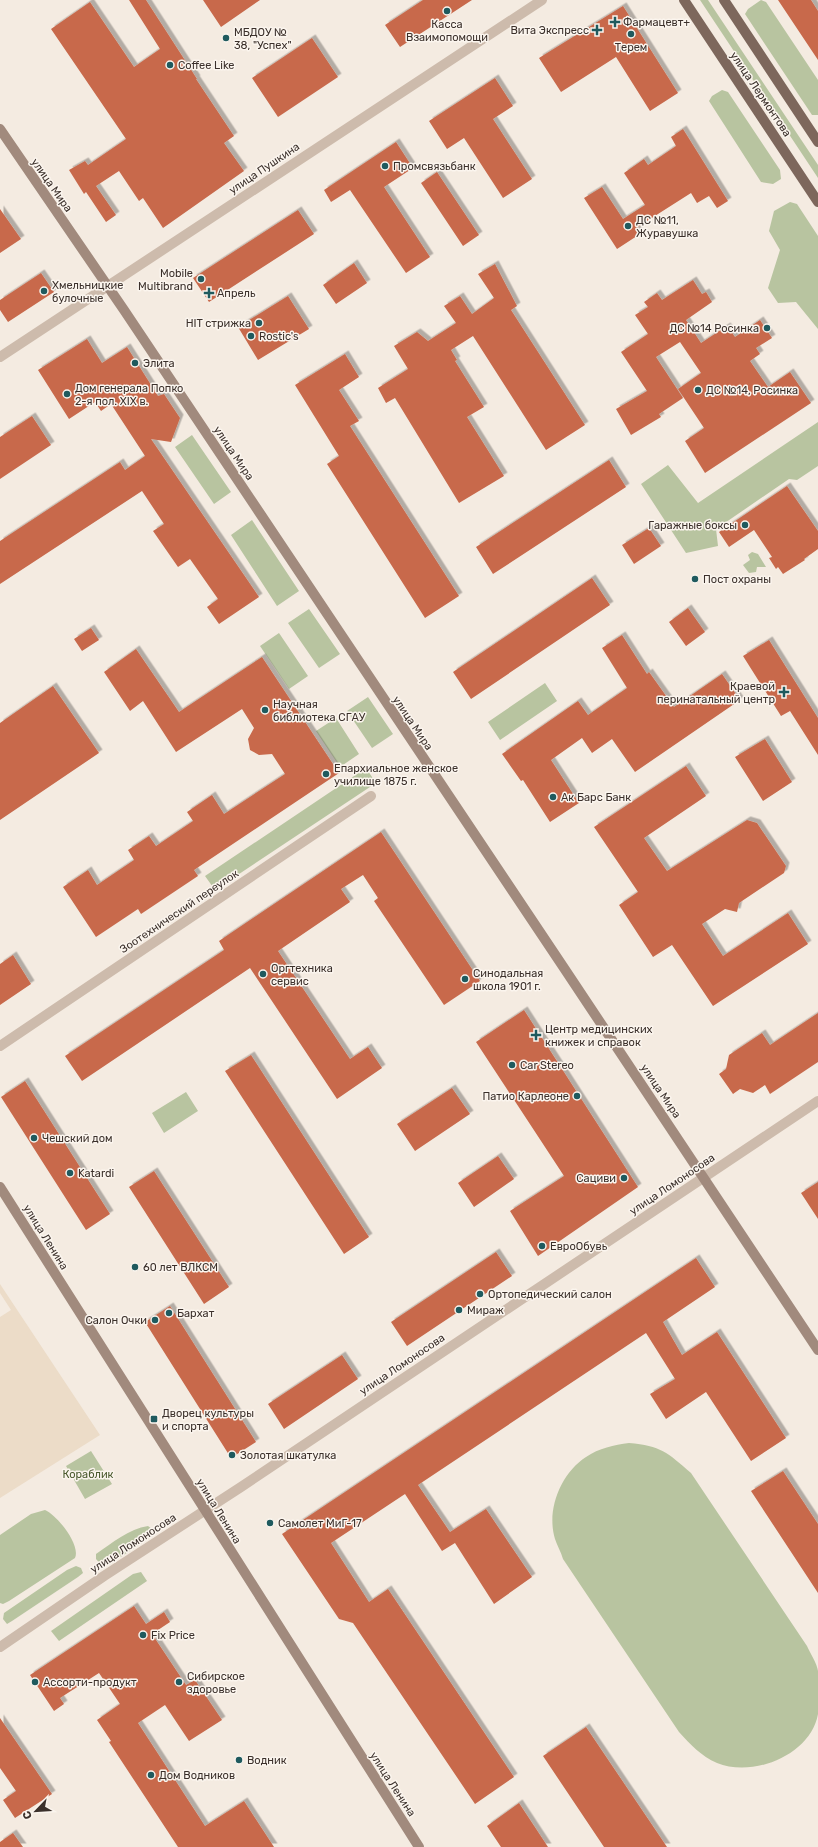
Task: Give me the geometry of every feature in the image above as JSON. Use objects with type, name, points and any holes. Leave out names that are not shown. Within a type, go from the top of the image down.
[{"type":"main road","name":"улица Лермонтова","points":[[684,0],[818,202]]},
{"type":"main road","name":"улица Лермонтова","points":[[724,0],[818,142]]},
{"type":"main road","name":"улица Мира","points":[[0,129],[818,1350]]},
{"type":"main road","name":"улица Ленина","points":[[0,1187],[419,1847]]},
{"type":"street","name":"улица Пушкина","points":[[0,357],[542,0]]},
{"type":"street","name":"Зоотехнический переулок","points":[[0,1046],[371,796]]},
{"type":"street","name":"улица Ломоносова","points":[[0,1647],[104,1576],[818,1101]]},
{"type":"green space","points":[[700,0],[708,0],[818,165],[818,178]]},
{"type":"green space","points":[[761,0],[766,2],[818,80],[818,115],[812,115],[745,14],[748,9]]},
{"type":"green space","points":[[722,90],[728,92],[780,170],[781,179],[773,184],[761,182],[709,101],[712,96]]},
{"type":"green space","points":[[790,202],[797,204],[818,236],[818,329],[796,302],[778,303],[768,288],[780,250],[769,231],[774,211]]},
{"type":"green space","points":[[818,422],[818,466],[797,480],[789,479],[716,529],[718,546],[686,553],[641,484],[668,465],[698,503]]},
{"type":"green space","points":[[192,435],[231,492],[214,504],[175,447]]},
{"type":"green space","points":[[252,520],[299,591],[277,606],[231,535]]},
{"type":"green space","points":[[752,552],[758,554],[766,567],[757,567],[756,572],[749,573],[743,565],[750,560],[748,555]]},
{"type":"green space","points":[[309,609],[340,654],[319,668],[288,623]]},
{"type":"green space","points":[[279,633],[308,676],[289,689],[260,646]]},
{"type":"green space","points":[[545,683],[557,701],[500,740],[488,722]]},
{"type":"green space","points":[[368,697],[393,734],[372,748],[347,711]]},
{"type":"green space","points":[[336,718],[359,754],[340,767],[316,731]]},
{"type":"green space","points":[[366,768],[376,783],[215,890],[205,876]]},
{"type":"green space","points":[[186,1092],[198,1111],[164,1133],[152,1113]]},
{"type":"green space","points":[[629,1443],[649,1446],[663,1451],[691,1473],[807,1646],[815,1661],[818,1671],[818,1714],[813,1728],[804,1741],[778,1760],[763,1765],[731,1767],[711,1760],[692,1745],[679,1732],[563,1559],[555,1539],[553,1516],[554,1505],[563,1482],[569,1472],[577,1464],[596,1451],[607,1447]]},
{"type":"green space","name":"Кораблик","points":[[91,1451],[112,1484],[85,1499],[66,1466]]},
{"type":"green space","points":[[45,1510],[56,1518],[67,1531],[75,1546],[75,1558],[9,1601],[3,1604],[0,1603],[0,1535],[31,1514]]},
{"type":"green space","points":[[148,1526],[152,1529],[152,1536],[110,1564],[103,1567],[96,1559],[96,1554],[121,1537],[134,1530]]},
{"type":"green space","points":[[76,1566],[81,1568],[83,1573],[78,1577],[7,1624],[3,1619],[4,1613],[67,1570]]},
{"type":"green space","points":[[141,1572],[147,1581],[59,1641],[51,1631],[133,1574]]},
{"type":"shaded area","points":[[0,1284],[100,1435],[0,1498],[0,1317],[11,1310],[0,1293]]},
{"type":"building","points":[[129,0],[146,0],[234,136],[224,143],[244,171],[163,228],[143,198],[139,201],[119,171],[96,186],[116,215],[106,222],[86,192],[84,194],[69,170],[85,161],[88,165],[126,139],[51,29],[90,2],[134,67],[160,49]]},
{"type":"building","points":[[203,0],[260,0],[221,27]]},
{"type":"building","points":[[423,0],[472,0],[400,47],[385,25]]},
{"type":"building","points":[[778,0],[811,0],[818,11],[818,60]]},
{"type":"building","points":[[623,6],[678,93],[650,111],[616,57],[561,92],[539,58]]},
{"type":"building","points":[[312,38],[338,77],[278,117],[252,78]]},
{"type":"building","points":[[495,78],[513,106],[493,119],[532,179],[503,198],[464,138],[447,149],[429,121]]},
{"type":"building","points":[[683,129],[728,201],[717,208],[709,196],[697,203],[691,193],[636,228],[640,234],[617,249],[584,198],[602,187],[623,219],[645,205],[624,173],[644,159],[648,165],[676,146],[671,137]]},
{"type":"building","points":[[396,142],[413,168],[384,187],[430,257],[406,273],[350,190],[331,202],[324,190]]},
{"type":"building","points":[[437,172],[479,235],[463,246],[421,183]]},
{"type":"building","points":[[0,209],[21,239],[0,253]]},
{"type":"building","points":[[298,210],[314,234],[209,302],[193,278]]},
{"type":"building","points":[[354,263],[367,283],[336,304],[323,285]]},
{"type":"building","points":[[495,264],[517,306],[511,310],[585,425],[546,450],[473,336],[451,350],[457,360],[455,361],[484,407],[467,417],[504,476],[459,503],[395,398],[386,403],[378,388],[408,369],[394,346],[417,332],[428,341],[456,323],[444,306],[460,296],[472,314],[494,298],[478,274]]},
{"type":"building","points":[[41,273],[54,292],[8,322],[0,310],[0,300]]},
{"type":"building","name":"ДС №14, Росинка","points":[[693,280],[702,294],[706,292],[712,302],[686,320],[701,343],[727,326],[735,337],[760,320],[772,338],[756,348],[760,354],[750,361],[768,387],[790,372],[811,403],[705,473],[685,441],[704,428],[678,389],[701,373],[680,342],[656,357],[683,398],[659,414],[661,417],[631,435],[616,409],[647,391],[621,352],[648,334],[635,315],[648,307],[644,302],[657,293],[662,300]]},
{"type":"building","points":[[288,296],[309,329],[258,360],[238,327]]},
{"type":"building","points":[[87,339],[102,363],[127,347],[158,396],[164,394],[180,418],[171,442],[151,439],[259,597],[219,624],[207,607],[218,599],[190,559],[178,567],[153,531],[164,524],[142,491],[0,584],[0,541],[120,462],[125,470],[145,456],[111,404],[101,411],[95,402],[69,419],[38,370]]},
{"type":"building","points":[[345,354],[359,377],[339,390],[359,421],[350,426],[459,596],[425,618],[327,464],[339,456],[295,385]]},
{"type":"building","points":[[32,416],[51,445],[0,479],[0,437]]},
{"type":"building","points":[[609,460],[626,487],[493,574],[476,547]]},
{"type":"building","points":[[787,486],[818,531],[818,549],[804,559],[805,560],[783,574],[778,567],[776,569],[769,558],[772,557],[754,530],[729,547],[719,532]]},
{"type":"building","points":[[649,528],[661,546],[634,564],[622,545]]},
{"type":"building","points":[[592,578],[610,605],[471,699],[453,672]]},
{"type":"building","points":[[688,608],[705,632],[686,646],[669,622]]},
{"type":"building","points":[[91,628],[99,640],[82,651],[74,639]]},
{"type":"building","points":[[622,635],[647,674],[649,672],[674,707],[722,674],[740,700],[635,772],[612,739],[592,753],[582,738],[551,760],[579,803],[550,822],[523,780],[521,781],[502,754],[578,701],[588,715],[627,688],[602,648]]},
{"type":"building","points":[[769,640],[818,718],[818,755],[790,711],[781,716],[743,656]]},
{"type":"building","points":[[136,649],[179,712],[262,657],[339,773],[194,870],[198,876],[141,914],[138,909],[96,937],[63,887],[88,870],[97,885],[134,860],[128,850],[149,836],[156,846],[193,821],[187,812],[212,795],[224,814],[285,774],[272,754],[259,755],[250,750],[248,739],[254,728],[242,709],[176,752],[143,701],[130,711],[104,672]]},
{"type":"building","points":[[53,686],[99,753],[0,820],[0,723]]},
{"type":"building","points":[[765,739],[792,782],[763,801],[735,757]]},
{"type":"building","points":[[686,766],[706,796],[644,838],[667,871],[747,820],[757,823],[786,866],[784,873],[739,903],[737,912],[725,909],[702,924],[723,956],[788,913],[808,944],[713,1006],[672,945],[653,957],[619,905],[638,892],[594,827]]},
{"type":"building","points":[[381,832],[480,981],[444,1005],[374,901],[378,898],[363,875],[341,889],[350,902],[278,951],[350,1059],[368,1047],[382,1068],[337,1099],[250,968],[82,1081],[65,1056],[224,950],[219,941]]},
{"type":"building","points":[[13,955],[31,984],[0,1005],[0,964]]},
{"type":"building","points":[[524,1010],[638,1187],[538,1256],[510,1211],[564,1176],[476,1042]]},
{"type":"building","points":[[818,1013],[818,1062],[770,1094],[765,1085],[753,1093],[740,1089],[733,1094],[719,1074],[726,1069],[729,1055],[762,1033],[770,1045]]},
{"type":"building","points":[[251,1055],[369,1237],[344,1254],[225,1071]]},
{"type":"building","points":[[25,1081],[110,1214],[86,1230],[1,1097]]},
{"type":"building","points":[[452,1088],[470,1114],[415,1151],[397,1124]]},
{"type":"building","points":[[498,1156],[514,1179],[474,1207],[458,1183]]},
{"type":"building","points":[[154,1171],[229,1287],[204,1304],[129,1187]]},
{"type":"building","points":[[818,1182],[818,1219],[801,1193]]},
{"type":"building","points":[[496,1252],[512,1276],[407,1346],[391,1322]]},
{"type":"building","points":[[696,1258],[715,1287],[663,1322],[682,1355],[717,1332],[786,1438],[751,1461],[706,1392],[666,1419],[650,1394],[675,1379],[646,1333],[418,1485],[450,1532],[486,1509],[532,1577],[494,1604],[455,1543],[442,1551],[405,1494],[331,1543],[369,1602],[388,1589],[514,1777],[475,1804],[353,1623],[339,1619],[282,1534]]},
{"type":"building","points":[[170,1306],[256,1442],[231,1458],[145,1322]]},
{"type":"building","points":[[342,1355],[358,1379],[284,1429],[268,1404]]},
{"type":"building","points":[[783,1471],[818,1524],[818,1593],[751,1491]]},
{"type":"building","points":[[134,1606],[146,1624],[164,1612],[170,1622],[152,1634],[186,1685],[195,1680],[222,1720],[189,1741],[165,1705],[138,1723],[205,1826],[244,1801],[274,1847],[178,1847],[109,1742],[111,1741],[97,1720],[120,1704],[99,1673],[60,1698],[64,1704],[54,1711],[30,1675]]},
{"type":"building","points":[[0,1718],[52,1794],[15,1818],[3,1800],[16,1791],[0,1768]]},
{"type":"building","points":[[586,1727],[667,1847],[604,1847],[543,1756]]},
{"type":"building","points":[[519,1803],[548,1847],[501,1847],[487,1826]]},
{"type":"building","points":[[13,1833],[23,1847],[0,1847],[0,1842]]},
{"type":"place","name":"Касса Взаимопомощи","points":[[447,11]]},
{"type":"place","name":"Фармацевт+","points":[[615,22]]},
{"type":"place","name":"Вита Экспресс","points":[[597,30]]},
{"type":"place","name":"Терем","points":[[631,34]]},
{"type":"place","name":"МБДОУ № 38, \"Успех\"","points":[[226,38]]},
{"type":"place","name":"Coffee Like","points":[[170,65]]},
{"type":"place","name":"Промсвязьбанк","points":[[385,166]]},
{"type":"place","name":"ДС №11, Журавушка","points":[[628,226]]},
{"type":"place","name":"Mobile Multibrand","points":[[201,279]]},
{"type":"place","name":"Хмельницкие булочные","points":[[44,291]]},
{"type":"place","name":"Апрель","points":[[209,293]]},
{"type":"place","name":"HIT стрижка","points":[[259,323]]},
{"type":"place","name":"ДС №14 Росинка","points":[[767,328]]},
{"type":"place","name":"Rostic's","points":[[251,336]]},
{"type":"place","name":"Элита","points":[[135,363]]},
{"type":"place","name":"ДС №14, Росинка","points":[[698,390]]},
{"type":"place","name":"Дом генерала Попко 2-я пол. XIX в.","points":[[67,394]]},
{"type":"place","name":"Гаражные боксы","points":[[745,525]]},
{"type":"place","name":"Пост охраны","points":[[695,579]]},
{"type":"place","name":"Краевой перинатальный центр","points":[[784,692]]},
{"type":"place","name":"Научная библиотека СГАУ","points":[[265,710]]},
{"type":"place","name":"Епархиальное женское училище 1875 г.","points":[[326,774]]},
{"type":"place","name":"Ак Барс Банк","points":[[553,797]]},
{"type":"place","name":"Оргтехника сервис","points":[[263,974]]},
{"type":"place","name":"Синодальная школа 1901 г.","points":[[465,979]]},
{"type":"place","name":"Центр медицинских книжек и справок","points":[[536,1035]]},
{"type":"place","name":"Car Stereo","points":[[512,1065]]},
{"type":"place","name":"Патио Карлеоне","points":[[577,1096]]},
{"type":"place","name":"Чешский дом","points":[[34,1138]]},
{"type":"place","name":"Katardi","points":[[70,1173]]},
{"type":"place","name":"Сациви","points":[[624,1178]]},
{"type":"place","name":"ЕвроОбувь","points":[[542,1246]]},
{"type":"place","name":"60 лет ВЛКСМ","points":[[135,1267]]},
{"type":"place","name":"Ортопедический салон","points":[[480,1294]]},
{"type":"place","name":"Мираж","points":[[459,1310]]},
{"type":"place","name":"Бархат","points":[[169,1313]]},
{"type":"place","name":"Салон Очки","points":[[155,1320]]},
{"type":"place","name":"Дворец культуры и спорта","points":[[154,1419]]},
{"type":"place","name":"Золотая шкатулка","points":[[232,1455]]},
{"type":"place","name":"Самолет МиГ-17","points":[[270,1523]]},
{"type":"place","name":"Fix Price","points":[[143,1635]]},
{"type":"place","name":"Ассорти-продукт","points":[[35,1682]]},
{"type":"place","name":"Сибирское здоровье","points":[[179,1682]]},
{"type":"place","name":"Водник","points":[[239,1760]]},
{"type":"place","name":"Дом Водников","points":[[151,1775]]}]
